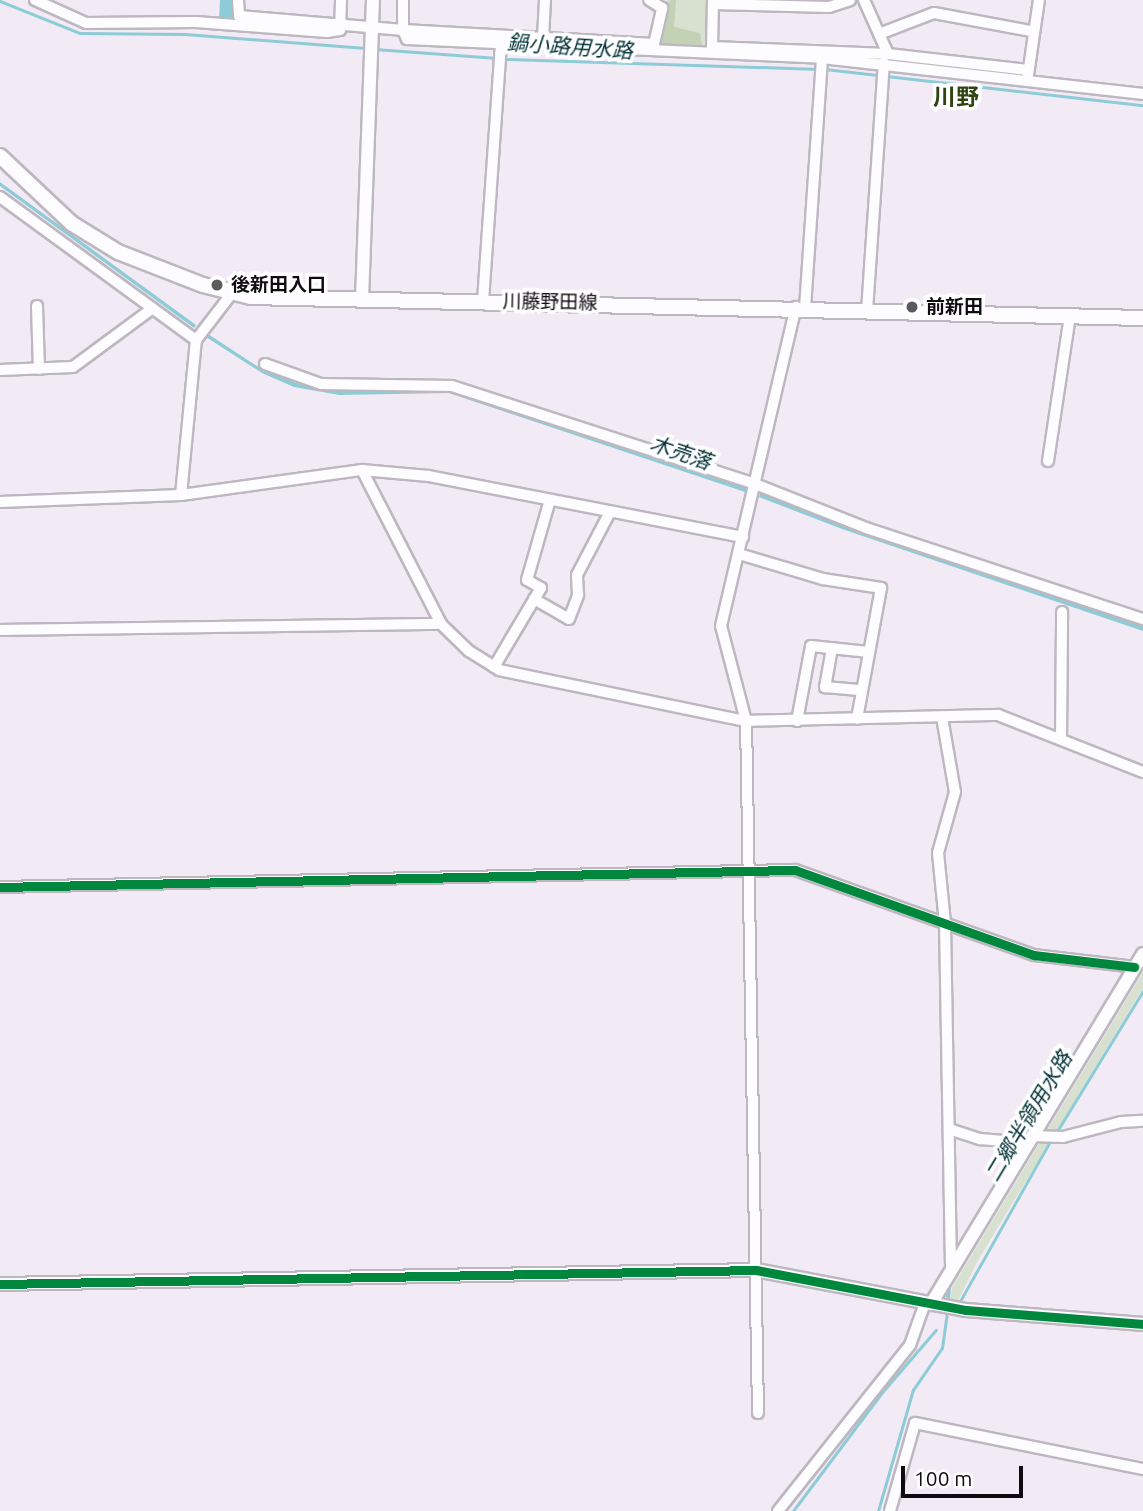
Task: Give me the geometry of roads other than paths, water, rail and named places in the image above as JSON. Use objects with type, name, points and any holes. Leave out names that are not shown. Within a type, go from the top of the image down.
[{"type":"main road","name":"川藤野田線","points":[[0,156],[62,215],[99,241],[168,273],[232,293],[275,300],[483,301],[1143,318]]},
{"type":"street","points":[[35,0],[86,23],[196,23],[327,32],[340,30],[341,0]]},
{"type":"street","points":[[238,0],[239,16],[340,26],[654,44],[662,8],[649,0]]},
{"type":"street","points":[[362,299],[373,0]]},
{"type":"street","points":[[403,0],[402,30],[407,39],[821,66],[886,59]]},
{"type":"street","points":[[543,38],[545,0]]},
{"type":"street","points":[[850,0],[829,7],[713,2],[712,47],[886,59],[1028,74],[1143,94]]},
{"type":"street","points":[[864,0],[879,34],[886,59],[867,311]]},
{"type":"street","points":[[1028,74],[1031,31],[1039,0]]},
{"type":"street","points":[[879,34],[934,13],[1031,31]]},
{"type":"street","points":[[483,301],[501,44]]},
{"type":"street","points":[[758,1413],[746,721],[721,626],[800,308],[821,66]]},
{"type":"street","points":[[0,197],[196,340]]},
{"type":"street","points":[[181,495],[196,340],[232,293]]},
{"type":"street","points":[[37,306],[39,369]]},
{"type":"street","points":[[0,370],[73,367],[153,308]]},
{"type":"street","points":[[1048,461],[1070,316]]},
{"type":"street","points":[[265,364],[321,384],[452,386],[755,484],[866,528],[1143,619]]},
{"type":"street","points":[[0,502],[181,495],[362,470],[429,476],[743,537]]},
{"type":"street","points":[[362,470],[441,624],[494,667],[746,721],[998,715],[1143,772]]},
{"type":"street","points":[[494,667],[541,588],[527,580],[550,500]]},
{"type":"street","points":[[534,600],[569,619],[578,595],[577,575],[610,512]]},
{"type":"street","points":[[738,554],[823,579],[881,588],[857,719]]},
{"type":"street","points":[[1061,739],[1062,612]]},
{"type":"street","points":[[0,630],[441,624]]},
{"type":"street","points":[[797,721],[811,646],[869,652]]},
{"type":"street","points":[[832,648],[825,687],[862,690]]},
{"type":"street","points":[[942,717],[955,792],[938,853],[945,923],[951,1268]]},
{"type":"street","points":[[0,887],[805,871],[1034,955],[1139,964],[1037,1138],[951,1268],[909,1345],[778,1511]]},
{"type":"street","points":[[948,1129],[980,1139],[1063,1137],[1143,1121]]},
{"type":"street","points":[[0,1284],[756,1270],[960,1309],[1143,1325]]},
{"type":"street","points":[[890,1511],[915,1423],[1143,1469]]},
{"type":"water","points":[[0,182],[196,325],[194,328],[0,186]]},
{"type":"water","points":[[208,334],[263,370],[296,383],[347,390],[411,386],[451,389],[749,488],[748,493],[449,393],[339,395],[294,387],[262,373],[206,337]]},
{"type":"water","points":[[761,491],[844,524],[1143,625],[1143,631],[842,529],[759,497]]},
{"type":"water","points":[[1139,972],[1141,973],[1044,1133],[1042,1132]]},
{"type":"water","points":[[1036,1141],[951,1286],[950,1299],[947,1298],[944,1295],[949,1285]]},
{"type":"waterway","points":[[226,20],[227,0]]},
{"type":"waterway","name":"鍋小路用水路","points":[[0,1],[80,33],[185,34],[368,48]]},
{"type":"waterway","name":"鍋小路用水路","points":[[375,49],[497,58]]},
{"type":"waterway","name":"鍋小路用水路","points":[[504,59],[819,69]]},
{"type":"waterway","name":"鍋小路用水路","points":[[825,69],[1143,105]]},
{"type":"waterway","points":[[1056,1133],[1143,991]]},
{"type":"waterway","points":[[959,1303],[1052,1138]]},
{"type":"waterway","points":[[878,1511],[913,1390],[942,1348],[947,1311]]},
{"type":"waterway","points":[[793,1511],[884,1390],[936,1330]]},
{"type":"place","name":"後新田入口","points":[[217,285]]},
{"type":"place","name":"前新田","points":[[912,307]]},
{"type":"district","name":"川野","points":[[956,97]]},
{"type":"water label","name":"木売落","points":[[681,452]]},
{"type":"water label","name":"二郷半領用水路","points":[[1028,1116]]}]
